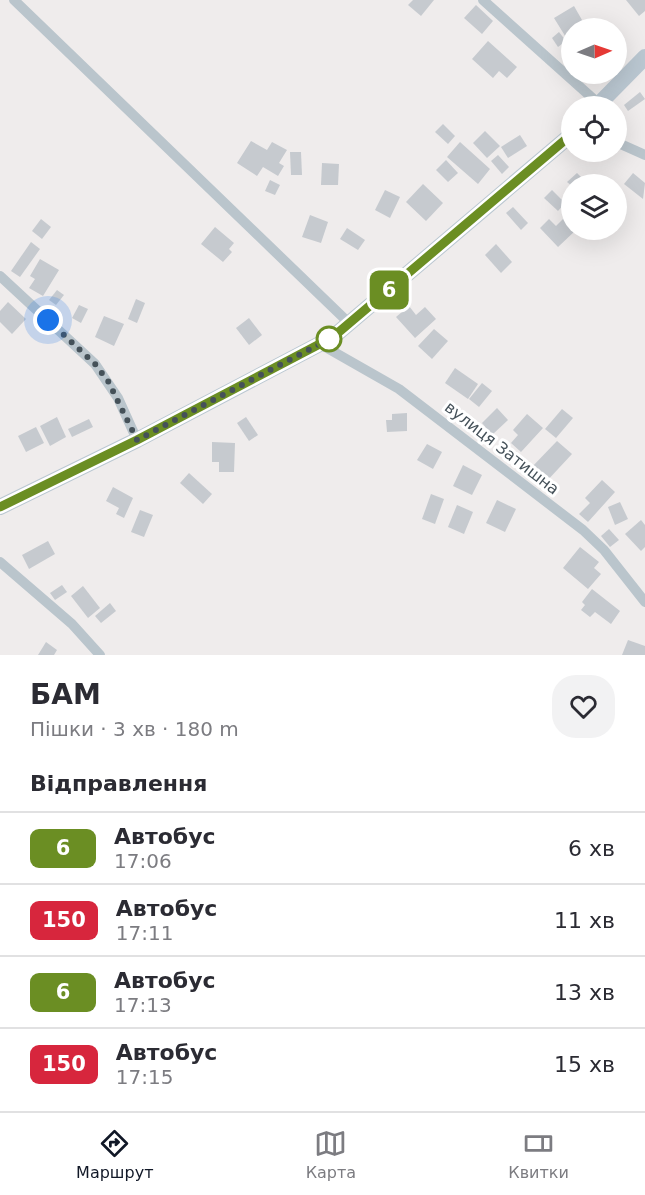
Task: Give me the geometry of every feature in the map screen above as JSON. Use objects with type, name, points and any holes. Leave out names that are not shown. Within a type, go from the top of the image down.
[{"type":"street","points":[[14,0],[350,324]]},
{"type":"street","points":[[483,0],[588,96]]},
{"type":"street","points":[[607,96],[645,57]]},
{"type":"street","points":[[0,507],[137,440],[320,344],[350,324],[561,143]]},
{"type":"street","points":[[627,147],[645,156]]},
{"type":"street","points":[[0,276],[95,364],[118,398],[137,440]]},
{"type":"street","name":"вулиця Затишна","points":[[320,344],[399,389],[574,524],[604,550],[645,602]]},
{"type":"street","points":[[0,562],[72,624],[100,655]]},
{"type":"building","points":[[413,0],[434,0],[421,16],[408,5]]},
{"type":"building","points":[[626,0],[645,0],[645,11],[639,16]]},
{"type":"building","points":[[476,5],[493,21],[482,34],[464,18]]},
{"type":"building","points":[[574,6],[581,18],[561,18],[561,29],[554,18]]},
{"type":"building","points":[[559,32],[561,45],[558,47],[552,38]]},
{"type":"building","points":[[488,41],[517,67],[507,78],[499,71],[493,78],[472,59]]},
{"type":"building","points":[[640,92],[645,99],[628,111],[627,103]]},
{"type":"building","points":[[443,124],[455,136],[448,144],[435,132]]},
{"type":"building","points":[[485,131],[500,146],[487,158],[473,143]]},
{"type":"building","points":[[520,135],[527,146],[508,158],[501,147]]},
{"type":"building","points":[[251,141],[267,150],[272,142],[287,150],[279,163],[284,166],[278,176],[263,167],[257,176],[237,163]]},
{"type":"building","points":[[460,142],[490,169],[478,184],[447,157]]},
{"type":"building","points":[[290,152],[301,152],[302,175],[291,175]]},
{"type":"building","points":[[498,155],[509,167],[502,174],[491,161]]},
{"type":"building","points":[[446,160],[458,173],[448,182],[436,170]]},
{"type":"building","points":[[322,163],[339,164],[338,185],[321,185]]},
{"type":"building","points":[[633,173],[645,183],[643,199],[627,186],[627,180]]},
{"type":"building","points":[[270,180],[280,185],[275,195],[265,191]]},
{"type":"building","points":[[423,184],[443,203],[426,221],[406,202]]},
{"type":"building","points":[[385,190],[400,197],[390,218],[375,210]]},
{"type":"building","points":[[552,190],[561,199],[561,208],[558,211],[544,198]]},
{"type":"building","points":[[513,207],[528,223],[521,230],[506,213]]},
{"type":"building","points":[[310,215],[328,222],[321,243],[302,237]]},
{"type":"building","points":[[41,219],[51,227],[42,239],[32,231]]},
{"type":"building","points":[[549,219],[556,226],[561,221],[561,240],[565,240],[558,247],[540,228]]},
{"type":"building","points":[[215,227],[234,243],[229,249],[232,252],[223,262],[201,244]]},
{"type":"building","points":[[347,228],[365,240],[358,250],[340,239]]},
{"type":"building","points":[[31,242],[40,249],[20,277],[11,271]]},
{"type":"building","points":[[496,244],[512,262],[501,273],[485,255]]},
{"type":"building","points":[[40,259],[59,270],[43,296],[29,288],[35,279],[30,276]]},
{"type":"building","points":[[57,290],[64,295],[56,305],[49,300]]},
{"type":"building","points":[[136,299],[145,303],[137,323],[128,319]]},
{"type":"building","points":[[8,302],[26,319],[12,334],[0,322],[0,311]]},
{"type":"building","points":[[79,305],[88,309],[81,323],[72,318]]},
{"type":"building","points":[[409,306],[416,315],[425,307],[436,319],[415,338],[396,317]]},
{"type":"building","points":[[104,316],[124,324],[114,346],[95,337]]},
{"type":"building","points":[[249,318],[262,335],[249,345],[236,328]]},
{"type":"building","points":[[434,329],[448,341],[432,359],[418,346]]},
{"type":"building","points":[[455,368],[478,384],[468,399],[445,383]]},
{"type":"building","points":[[482,383],[492,391],[479,407],[469,399]]},
{"type":"building","points":[[497,408],[508,420],[492,435],[482,423]]},
{"type":"building","points":[[562,409],[573,418],[556,438],[545,429]]},
{"type":"building","points":[[407,413],[407,431],[387,432],[386,420],[392,420],[392,414]]},
{"type":"building","points":[[527,414],[543,428],[521,452],[511,443],[518,435],[513,430]]},
{"type":"building","points":[[57,417],[66,437],[50,446],[40,426]]},
{"type":"building","points":[[246,417],[258,435],[249,441],[237,423]]},
{"type":"building","points":[[89,419],[93,427],[72,437],[68,429]]},
{"type":"building","points":[[36,427],[44,443],[26,452],[18,436]]},
{"type":"building","points":[[557,441],[572,454],[545,483],[530,469]]},
{"type":"building","points":[[212,442],[235,443],[234,472],[219,472],[219,462],[212,462]]},
{"type":"building","points":[[427,444],[442,452],[433,469],[417,460]]},
{"type":"building","points":[[463,465],[482,475],[472,495],[453,486]]},
{"type":"building","points":[[189,473],[212,494],[203,504],[180,483]]},
{"type":"building","points":[[602,480],[615,492],[588,522],[579,514],[590,503],[585,498]]},
{"type":"building","points":[[113,487],[133,498],[124,518],[116,514],[119,508],[106,501]]},
{"type":"building","points":[[431,494],[444,499],[435,524],[422,519]]},
{"type":"building","points":[[497,500],[516,509],[505,532],[486,523]]},
{"type":"building","points":[[620,502],[628,519],[615,525],[608,507]]},
{"type":"building","points":[[457,505],[473,512],[464,534],[448,527]]},
{"type":"building","points":[[140,510],[153,515],[144,537],[131,532]]},
{"type":"building","points":[[641,520],[645,525],[645,547],[641,551],[625,534]]},
{"type":"building","points":[[609,529],[619,540],[610,547],[601,536]]},
{"type":"building","points":[[48,541],[55,554],[29,569],[22,555]]},
{"type":"building","points":[[580,547],[599,562],[594,568],[601,574],[588,589],[563,568]]},
{"type":"building","points":[[62,585],[67,592],[55,600],[50,593]]},
{"type":"building","points":[[83,586],[100,608],[88,618],[71,596]]},
{"type":"building","points":[[592,589],[620,611],[611,624],[595,612],[590,617],[581,610],[585,605],[582,602]]},
{"type":"building","points":[[110,603],[116,611],[101,623],[95,616]]},
{"type":"building","points":[[628,640],[645,646],[645,655],[622,655]]},
{"type":"building","points":[[46,642],[57,650],[54,655],[38,655]]},
{"type":"bus line","name":"6","points":[[0,507],[137,440],[333,337],[561,143]]},
{"type":"route","points":[[48,320],[95,364],[108,381],[137,440],[333,337],[329,339]]}]
